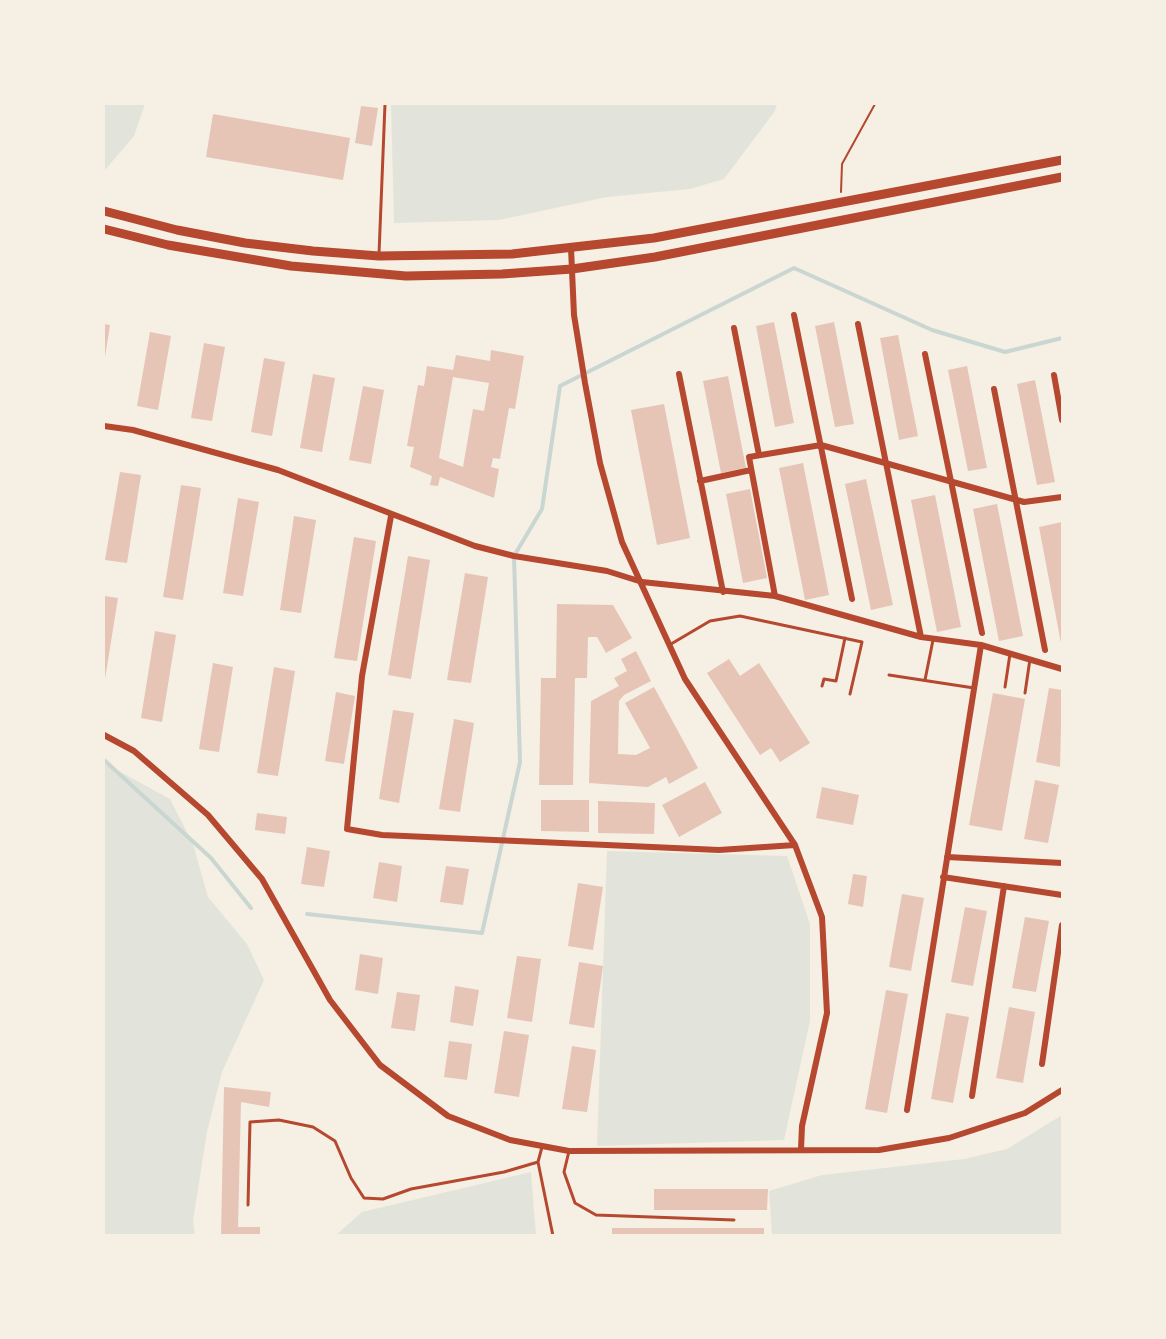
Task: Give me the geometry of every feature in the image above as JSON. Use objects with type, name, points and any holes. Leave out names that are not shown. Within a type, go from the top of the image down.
[{"type":"highway","points":[[104,211],[177,230],[245,243],[379,256],[478,256],[654,238],[1062,160]]},
{"type":"highway","points":[[104,229],[168,245],[302,267],[406,276],[502,274],[655,257],[1062,177]]},
{"type":"street","points":[[571,248],[574,315],[585,383],[600,463],[622,542],[685,679],[795,844],[822,917],[827,1013],[802,1126],[801,1149]]},
{"type":"street","points":[[794,315],[852,599]]},
{"type":"street","points":[[858,324],[921,637]]},
{"type":"street","points":[[734,328],[759,455]]},
{"type":"street","points":[[925,354],[982,633]]},
{"type":"street","points":[[679,375],[723,592]]},
{"type":"street","points":[[1054,375],[1062,420]]},
{"type":"street","points":[[994,388],[1045,650]]},
{"type":"street","points":[[104,426],[133,430],[278,470],[392,516],[476,546],[514,556],[607,571],[642,582],[775,597],[921,637],[981,645],[1062,669]]},
{"type":"street","points":[[775,597],[749,457],[821,446],[1024,502],[1062,496]]},
{"type":"street","points":[[700,481],[752,470]]},
{"type":"street","points":[[392,516],[362,676],[347,829],[382,835],[719,850],[795,844]]},
{"type":"street","points":[[907,1110],[981,645]]},
{"type":"street","points":[[104,735],[134,751],[208,815],[262,879],[330,1000],[380,1065],[448,1116],[510,1140],[569,1151],[879,1150],[949,1138],[1025,1113],[1062,1090]]},
{"type":"street","points":[[946,856],[1062,863]]},
{"type":"street","points":[[943,877],[1062,895]]},
{"type":"street","points":[[972,1096],[1004,886]]},
{"type":"street","points":[[1042,1064],[1062,925]]},
{"type":"lane","points":[[379,256],[385,104]]},
{"type":"lane","points":[[669,645],[710,621],[740,616],[862,642],[850,694]]},
{"type":"lane","points":[[822,686],[824,679],[836,681],[845,638]]},
{"type":"lane","points":[[925,680],[933,638]]},
{"type":"lane","points":[[1005,687],[1010,653]]},
{"type":"lane","points":[[1025,693],[1030,659]]},
{"type":"lane","points":[[890,675],[974,688]]},
{"type":"lane","points":[[248,1205],[250,1122],[279,1120],[313,1127],[328,1137],[335,1142],[351,1178],[364,1198],[383,1199],[411,1189],[504,1172],[537,1162]]},
{"type":"lane","points":[[542,1146],[537,1162],[553,1236]]},
{"type":"lane","points":[[569,1151],[564,1172],[575,1203],[596,1215],[734,1220]]},
{"type":"path","points":[[842,201],[840,183],[842,164],[875,104]]},
{"type":"shaded area","points":[[104,104],[145,104],[134,136],[105,170]]},
{"type":"shaded area","points":[[391,104],[777,104],[775,111],[724,179],[690,189],[607,197],[499,220],[394,223]]},
{"type":"shaded area","points":[[104,763],[170,799],[193,844],[208,897],[247,944],[264,980],[222,1072],[207,1132],[193,1221],[195,1235],[104,1235]]},
{"type":"shaded area","points":[[607,851],[787,856],[810,924],[810,1021],[784,1140],[597,1146]]},
{"type":"shaded area","points":[[1062,1115],[1062,1235],[772,1234],[769,1191],[822,1175],[964,1159],[1007,1149]]},
{"type":"shaded area","points":[[531,1172],[536,1235],[336,1235],[362,1212]]},
{"type":"building","points":[[361,106],[378,108],[372,146],[355,143]]},
{"type":"building","points":[[213,114],[350,138],[343,180],[206,157]]},
{"type":"building","points":[[774,322],[794,423],[775,427],[756,326]]},
{"type":"building","points":[[834,322],[854,424],[835,427],[815,326]]},
{"type":"building","points":[[104,324],[110,325],[105,357],[104,357]]},
{"type":"building","points":[[150,332],[171,336],[158,410],[137,406]]},
{"type":"building","points":[[898,335],[918,436],[899,440],[880,338]]},
{"type":"building","points":[[204,343],[225,347],[212,421],[191,418]]},
{"type":"building","points":[[491,350],[524,356],[515,409],[509,408],[500,459],[493,458],[491,467],[499,469],[494,498],[440,477],[438,486],[430,485],[432,476],[410,467],[414,447],[407,446],[418,385],[424,386],[427,366],[453,370],[456,355],[490,361]],"holes":[[[453,377],[489,383],[484,411],[473,409],[463,467],[439,458]]]},
{"type":"building","points":[[264,358],[285,362],[272,436],[251,432]]},
{"type":"building","points":[[967,366],[987,468],[968,471],[948,370]]},
{"type":"building","points":[[313,374],[335,378],[322,452],[300,448]]},
{"type":"building","points":[[728,376],[746,468],[721,473],[703,381]]},
{"type":"building","points":[[1035,380],[1055,482],[1037,485],[1017,384]]},
{"type":"building","points":[[363,386],[384,390],[371,464],[349,460]]},
{"type":"building","points":[[664,404],[690,538],[657,545],[631,410]]},
{"type":"building","points":[[803,463],[829,595],[805,600],[779,468]]},
{"type":"building","points":[[120,472],[141,475],[127,563],[105,560]]},
{"type":"building","points":[[866,479],[893,605],[871,610],[845,484]]},
{"type":"building","points":[[181,485],[201,488],[183,600],[163,597]]},
{"type":"building","points":[[750,489],[767,578],[743,583],[726,494]]},
{"type":"building","points":[[935,495],[961,627],[937,632],[911,500]]},
{"type":"building","points":[[238,498],[259,502],[243,596],[223,593]]},
{"type":"building","points":[[997,504],[1023,636],[999,641],[973,509]]},
{"type":"building","points":[[294,516],[316,520],[301,613],[280,610]]},
{"type":"building","points":[[1062,522],[1062,643],[1061,643],[1039,527]]},
{"type":"building","points":[[354,537],[376,541],[357,661],[334,658]]},
{"type":"building","points":[[408,556],[430,560],[411,679],[388,675]]},
{"type":"building","points":[[465,573],[488,577],[471,683],[447,680]]},
{"type":"building","points":[[104,596],[118,598],[105,679],[104,679]]},
{"type":"building","points":[[557,604],[613,605],[632,638],[606,653],[597,637],[588,637],[587,678],[575,678],[573,785],[539,785],[541,678],[556,678]]},
{"type":"building","points":[[155,631],[176,635],[162,722],[141,718]]},
{"type":"building","points":[[636,651],[651,681],[624,695],[619,701],[618,754],[636,755],[650,748],[625,703],[654,687],[698,768],[669,784],[666,777],[648,787],[589,783],[591,701],[619,686],[614,678],[627,671],[621,659]]},
{"type":"building","points":[[729,659],[740,676],[759,663],[810,743],[780,762],[771,748],[760,755],[707,673]]},
{"type":"building","points":[[213,663],[233,667],[219,752],[199,749]]},
{"type":"building","points":[[274,667],[295,671],[278,776],[257,773]]},
{"type":"building","points":[[1049,688],[1062,690],[1060,767],[1036,762]]},
{"type":"building","points":[[336,692],[355,696],[344,764],[325,761]]},
{"type":"building","points":[[993,693],[1025,699],[1002,831],[969,825]]},
{"type":"building","points":[[393,710],[414,713],[399,803],[379,799]]},
{"type":"building","points":[[454,719],[474,723],[460,812],[439,809]]},
{"type":"building","points":[[1035,780],[1059,785],[1048,843],[1024,839]]},
{"type":"building","points":[[705,782],[722,813],[679,837],[662,805]]},
{"type":"building","points":[[822,787],[859,795],[853,825],[816,818]]},
{"type":"building","points":[[541,800],[589,800],[589,832],[541,831]]},
{"type":"building","points":[[598,801],[655,803],[654,834],[598,833]]},
{"type":"building","points":[[257,813],[287,817],[285,834],[255,830]]},
{"type":"building","points":[[307,847],[330,851],[324,887],[301,884]]},
{"type":"building","points":[[379,862],[402,866],[397,902],[373,898]]},
{"type":"building","points":[[446,866],[469,869],[463,905],[440,902]]},
{"type":"building","points":[[853,874],[867,876],[863,907],[848,904]]},
{"type":"building","points":[[578,883],[603,887],[593,950],[568,946]]},
{"type":"building","points":[[902,894],[924,898],[911,971],[889,967]]},
{"type":"building","points":[[965,907],[987,911],[973,986],[951,982]]},
{"type":"building","points":[[1025,917],[1049,921],[1036,992],[1012,988]]},
{"type":"building","points":[[360,954],[383,958],[378,994],[355,990]]},
{"type":"building","points":[[517,956],[541,959],[532,1022],[507,1018]]},
{"type":"building","points":[[579,962],[603,966],[594,1028],[569,1024]]},
{"type":"building","points":[[455,986],[479,990],[473,1026],[450,1022]]},
{"type":"building","points":[[886,990],[908,994],[887,1113],[865,1109]]},
{"type":"building","points":[[397,992],[420,995],[415,1031],[391,1028]]},
{"type":"building","points":[[1009,1007],[1035,1012],[1023,1083],[996,1078]]},
{"type":"building","points":[[946,1013],[969,1017],[953,1103],[931,1099]]},
{"type":"building","points":[[504,1031],[529,1035],[519,1097],[494,1093]]},
{"type":"building","points":[[449,1041],[472,1044],[467,1080],[444,1077]]},
{"type":"building","points":[[572,1046],[596,1050],[587,1112],[562,1109]]},
{"type":"building","points":[[224,1087],[271,1092],[269,1107],[241,1102],[238,1227],[260,1227],[260,1236],[221,1236]]},
{"type":"building","points":[[654,1189],[768,1189],[767,1210],[654,1210]]},
{"type":"building","points":[[612,1228],[764,1228],[764,1236],[612,1236]]},
{"type":"waterway","points":[[307,914],[482,933],[520,762],[514,556],[542,509],[560,386],[794,268],[932,330],[1005,352],[1062,338]]},
{"type":"waterway","points":[[104,760],[211,858],[251,908]]}]
